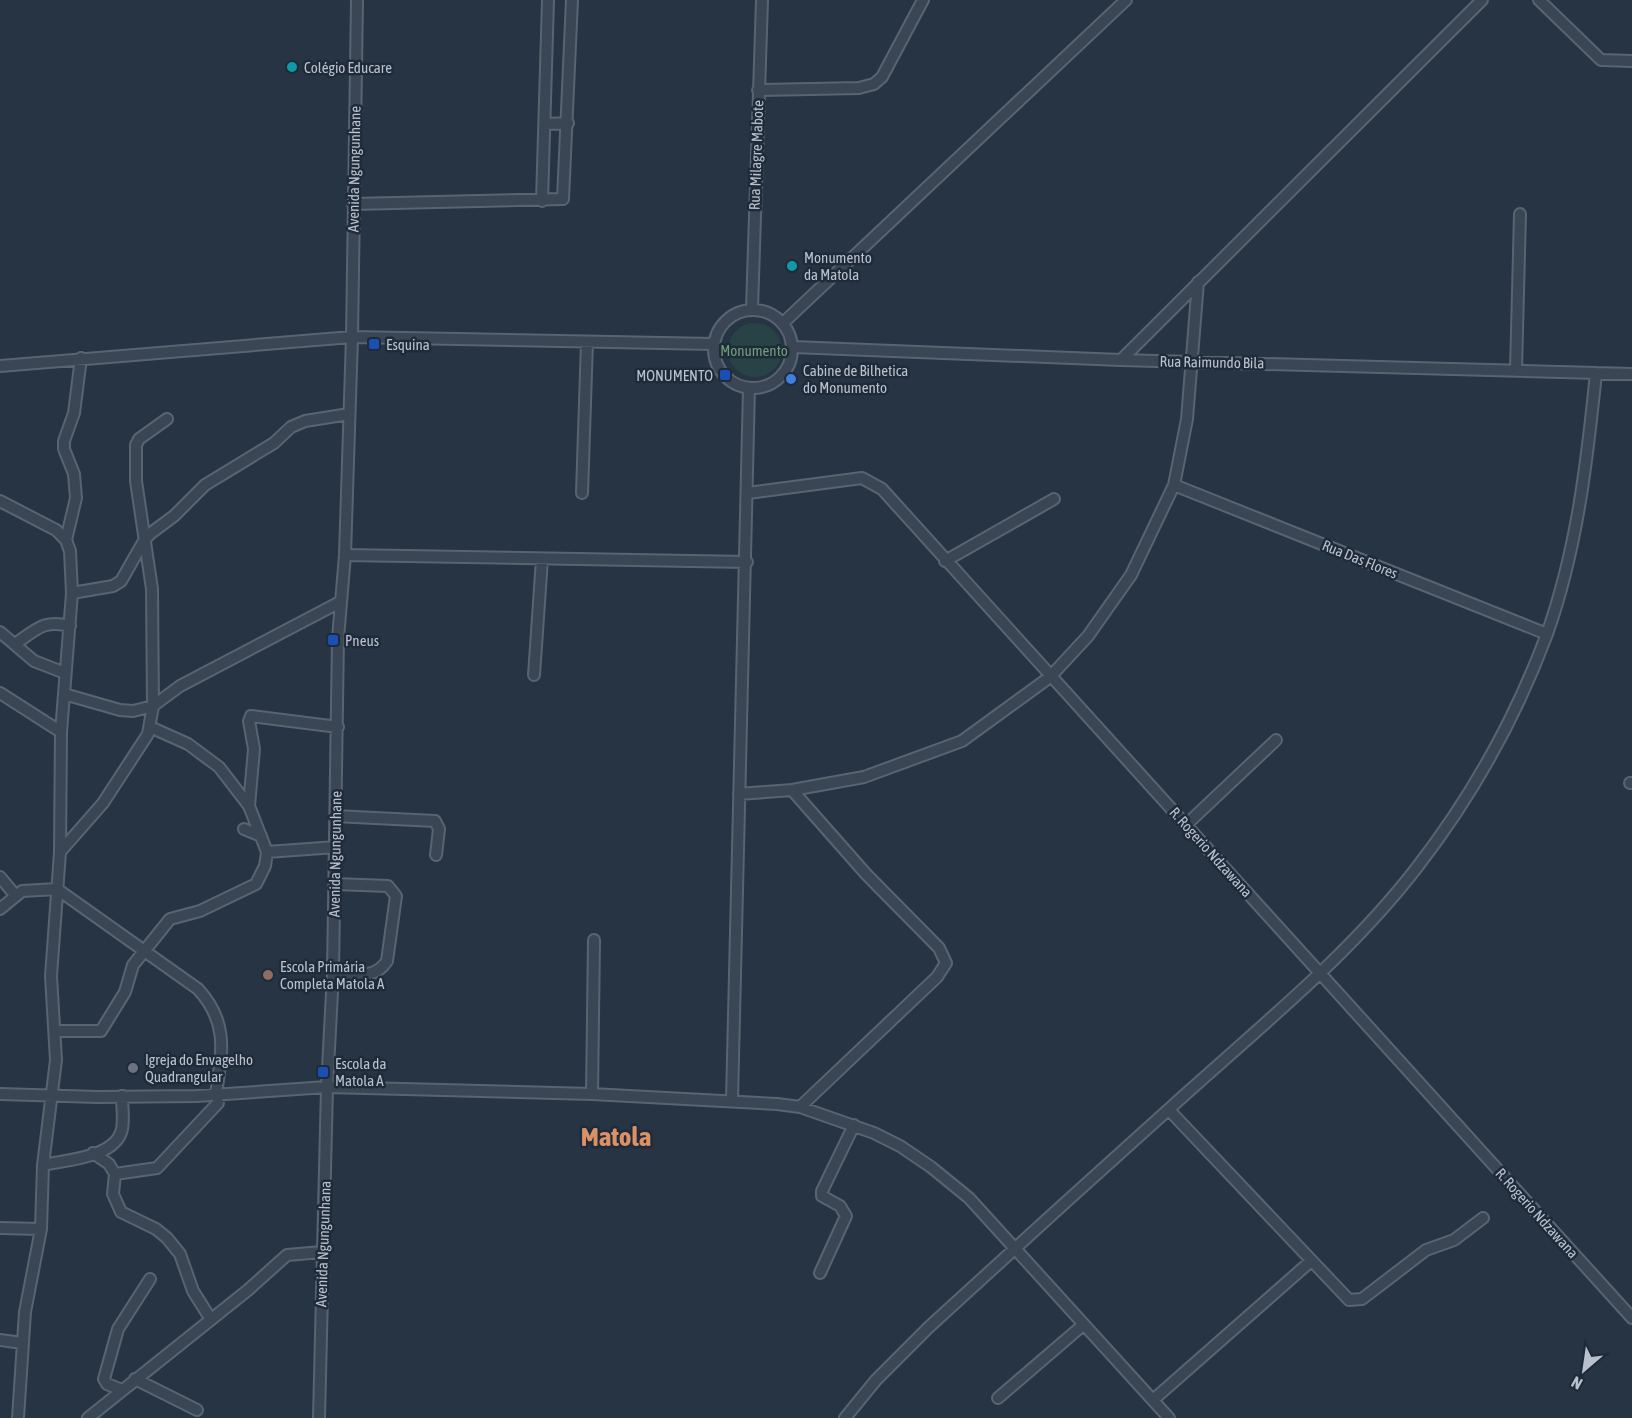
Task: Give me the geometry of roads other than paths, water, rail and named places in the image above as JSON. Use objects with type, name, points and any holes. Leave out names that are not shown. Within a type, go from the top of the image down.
[{"type":"street","name":"Avenida Ngungunhane","points":[[328,1070],[336,848],[338,638],[345,555],[352,337],[357,0]]},
{"type":"street","points":[[543,201],[548,0]]},
{"type":"street","points":[[353,204],[557,201],[565,196],[572,0]]},
{"type":"street","name":"Rua Milagre Mabote","points":[[752,309],[762,0]]},
{"type":"street","points":[[758,90],[859,88],[874,84],[882,77],[923,0]]},
{"type":"street","points":[[783,322],[1126,0]]},
{"type":"street","points":[[1122,360],[1482,0]]},
{"type":"street","points":[[1539,0],[1601,60],[1632,61]]},
{"type":"street","points":[[545,124],[568,123]]},
{"type":"street","points":[[1516,370],[1520,214]]},
{"type":"street","points":[[739,794],[792,789],[864,777],[936,753],[962,741],[1050,677],[1088,636],[1115,601],[1142,554],[1174,485],[1187,419],[1198,282]]},
{"type":"street","points":[[752,309],[774,315],[783,322],[790,334],[793,347],[791,358],[780,377],[760,387],[749,388],[737,385],[724,375],[716,361],[714,344],[717,333],[731,316],[752,309]]},
{"type":"street","points":[[0,366],[352,337],[714,344]]},
{"type":"street","points":[[582,493],[587,342]]},
{"type":"street","name":"Rua Raimundo Bila","points":[[793,347],[1122,360],[1632,374]]},
{"type":"street","points":[[18,1418],[25,1312],[41,1228],[43,1165],[56,1060],[51,976],[60,852],[61,732],[72,593],[66,540],[76,498],[74,474],[64,449],[64,441],[74,413],[81,358]]},
{"type":"street","points":[[845,1418],[883,1373],[1016,1248],[1321,972],[1388,901],[1417,867],[1451,820],[1501,736],[1546,634],[1572,552],[1579,514],[1596,373]]},
{"type":"street","points":[[732,1100],[747,562],[749,388]]},
{"type":"street","points":[[72,593],[113,586],[121,581],[145,539],[174,516],[205,485],[274,443],[298,423],[349,414]]},
{"type":"street","points":[[60,852],[120,781],[142,747],[150,727],[153,706],[152,589],[136,481],[136,445],[139,440],[167,419]]},
{"type":"street","name":"R. Rogerio Ndzawana","points":[[748,493],[862,478],[882,489],[1632,1318]]},
{"type":"street","name":"Rua Das Flores","points":[[1174,485],[1546,634]]},
{"type":"street","points":[[945,561],[1054,499]]},
{"type":"street","points":[[0,501],[56,530],[66,540]]},
{"type":"street","points":[[345,555],[747,562]]},
{"type":"street","points":[[534,675],[542,559]]},
{"type":"street","points":[[64,694],[120,710],[133,711],[153,706],[180,686],[340,603]]},
{"type":"street","points":[[15,645],[46,624],[53,622],[70,626]]},
{"type":"street","points":[[0,632],[42,666],[65,674]]},
{"type":"street","points":[[0,693],[61,732]]},
{"type":"street","points":[[249,806],[254,764],[249,721],[251,716],[338,727]]},
{"type":"street","points":[[56,1031],[101,1031],[125,992],[130,969],[170,919],[200,911],[256,884],[265,866],[267,852],[249,806],[219,767],[204,754],[150,727]]},
{"type":"street","points":[[1187,824],[1276,740]]},
{"type":"street","points":[[792,789],[866,874],[939,948],[946,963],[937,977],[800,1107]]},
{"type":"street","points":[[335,816],[435,821],[439,829],[436,855]]},
{"type":"street","points":[[244,829],[261,836]]},
{"type":"street","points":[[267,852],[336,848]]},
{"type":"street","points":[[0,877],[15,895]]},
{"type":"street","points":[[333,973],[370,975],[382,968],[387,961],[396,896],[388,886],[335,884]]},
{"type":"street","points":[[0,909],[15,895],[36,889],[57,889],[198,989],[214,1010],[220,1026],[222,1042],[217,1099],[158,1168],[115,1174]]},
{"type":"street","points":[[592,1094],[594,940]]},
{"type":"street","name":"Avenida Ngungunhana","points":[[319,1418],[328,1070]]},
{"type":"street","points":[[0,1094],[217,1099],[327,1087],[592,1094],[732,1100],[800,1107],[854,1125],[900,1146],[931,1167],[969,1198],[1169,1418]]},
{"type":"street","points":[[43,1165],[93,1153],[111,1146],[123,1129],[122,1096]]},
{"type":"street","points":[[1169,1110],[1343,1295],[1355,1300],[1362,1299],[1426,1250],[1454,1239],[1483,1218]]},
{"type":"street","points":[[820,1273],[846,1216],[840,1206],[822,1196],[822,1191],[854,1125]]},
{"type":"street","points":[[93,1153],[109,1164],[115,1174],[114,1202],[121,1212],[156,1228],[180,1254],[193,1291],[210,1318]]},
{"type":"street","points":[[0,1228],[41,1228]]},
{"type":"street","points":[[88,1418],[210,1318],[248,1290],[287,1255],[322,1252]]},
{"type":"street","points":[[1153,1401],[1311,1261]]},
{"type":"street","points":[[122,1390],[106,1384],[104,1379],[118,1329],[150,1279]]},
{"type":"street","points":[[998,1398],[1083,1325]]},
{"type":"street","points":[[0,1340],[22,1343]]},
{"type":"street","points":[[135,1379],[197,1410]]},
{"type":"place","name":"Colégio Educare","points":[[292,67]]},
{"type":"place","name":"Monumento da Matola","points":[[792,266]]},
{"type":"place","name":"Esquina","points":[[374,344]]},
{"type":"place","name":"MONUMENTO","points":[[725,375]]},
{"type":"place","name":"Cabine de Bilhetica do Monumento","points":[[791,379]]},
{"type":"place","name":"Pneus","points":[[333,640]]},
{"type":"place","name":"Escola Primária Completa Matola A","points":[[268,975]]},
{"type":"place","name":"Igreja do Envagelho Quadrangular","points":[[133,1068]]},
{"type":"place","name":"Escola da Matola A","points":[[323,1072]]},
{"type":"district","name":"Matola","points":[[616,1136]]},
{"type":"park label","name":"Monumento","points":[[754,350]]}]
